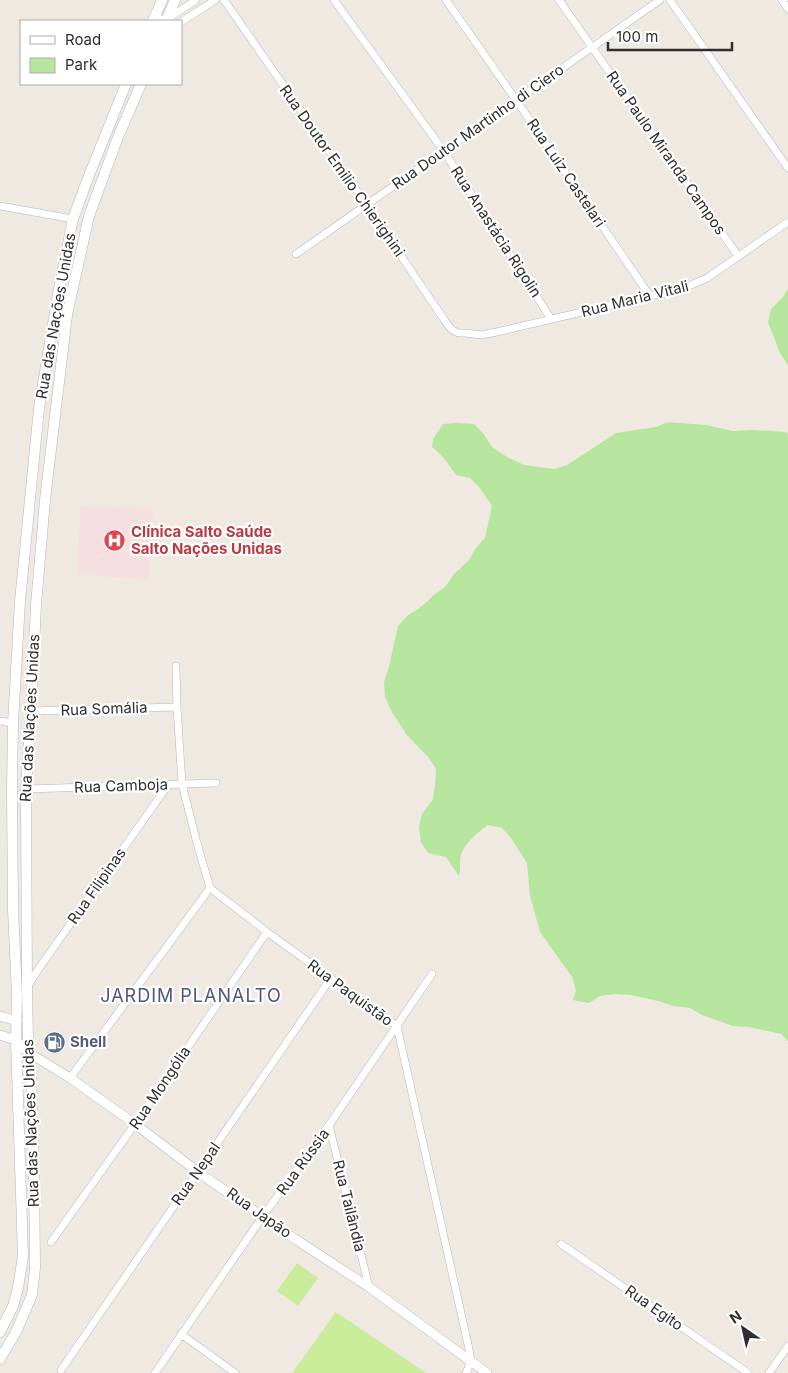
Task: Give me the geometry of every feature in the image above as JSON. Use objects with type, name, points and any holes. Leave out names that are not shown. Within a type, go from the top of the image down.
[{"type":"main road","points":[[153,20],[162,0]]},
{"type":"main road","points":[[166,20],[175,0]]},
{"type":"main road","name":"Rua das Nações Unidas","points":[[0,1332],[13,1306],[23,1256],[16,1040],[12,791],[13,723],[20,601],[39,408],[73,219],[126,85]]},
{"type":"main road","name":"Rua das Nações Unidas","points":[[0,1359],[16,1332],[33,1289],[35,1268],[34,1170],[26,989],[26,789],[44,500],[67,315],[89,216],[118,137],[141,85]]},
{"type":"main road","points":[[58,294],[63,287],[68,287],[67,315]]},
{"type":"main road","points":[[20,601],[26,605],[36,605]]},
{"type":"main road","points":[[17,1021],[28,1038]]},
{"type":"street","points":[[153,20],[166,20],[196,0]]},
{"type":"street","points":[[182,21],[215,0]]},
{"type":"street","name":"Rua Doutor Emilio Chierighini","points":[[224,0],[451,329],[458,333],[465,333]]},
{"type":"street","name":"Rua Anastácia Rigolin","points":[[334,0],[443,150],[551,319]]},
{"type":"street","name":"Rua Luiz Castelari","points":[[446,0],[650,296]]},
{"type":"street","name":"Rua Paulo Miranda Campos","points":[[559,0],[738,256]]},
{"type":"street","name":"Rua Doutor Martinho di Ciero","points":[[296,254],[660,0]]},
{"type":"street","points":[[670,0],[788,168]]},
{"type":"street","points":[[782,0],[788,9]]},
{"type":"street","points":[[0,206],[73,219]]},
{"type":"street","name":"Rua Maria Vitali","points":[[465,333],[480,335],[696,284],[712,276],[788,222]]},
{"type":"street","points":[[70,1078],[210,888],[182,784],[176,666]]},
{"type":"street","name":"Rua Somália","points":[[31,711],[177,707]]},
{"type":"street","points":[[0,721],[13,723]]},
{"type":"street","name":"Rua Camboja","points":[[26,789],[216,784]]},
{"type":"street","name":"Rua Filipinas","points":[[26,989],[168,785]]},
{"type":"street","name":"Rua Paquistão","points":[[210,888],[267,932],[397,1026],[471,1362]]},
{"type":"street","name":"Rua Mongólia","points":[[51,1242],[267,932]]},
{"type":"street","name":"Rua Rússia","points":[[155,1373],[263,1216],[329,1125],[432,974]]},
{"type":"street","name":"Rua Nepal","points":[[61,1370],[331,978]]},
{"type":"street","points":[[0,1016],[17,1021]]},
{"type":"street","points":[[0,1034],[16,1040]]},
{"type":"street","name":"Rua Japão","points":[[16,1040],[30,1055],[70,1078],[198,1172],[369,1287],[487,1373]]},
{"type":"street","name":"Rua Tailândia","points":[[329,1125],[369,1287]]},
{"type":"street","name":"Rua Egito","points":[[561,1244],[748,1373]]},
{"type":"street","points":[[181,1334],[234,1373]]},
{"type":"street","points":[[769,1373],[788,1346]]},
{"type":"street","points":[[466,1373],[471,1362]]},
{"type":"shaded area","name":"Clínica Salto Saúde Salto Nações Unidas","points":[[81,506],[153,509],[148,580],[77,574]]},
{"type":"green space","points":[[788,289],[788,365],[780,353],[768,322],[771,309]]},
{"type":"green space","points":[[668,422],[706,425],[733,431],[752,430],[785,432],[788,434],[788,1041],[781,1034],[750,1027],[733,1026],[702,1015],[690,1008],[673,1006],[631,995],[614,994],[600,996],[589,1003],[573,1000],[576,991],[572,977],[540,932],[530,896],[527,863],[511,838],[502,828],[488,825],[468,842],[461,855],[459,876],[446,857],[428,853],[421,842],[419,827],[422,814],[433,799],[436,769],[429,758],[406,734],[385,697],[384,682],[398,626],[407,616],[446,586],[454,574],[469,560],[485,538],[492,506],[479,487],[470,478],[456,475],[442,456],[432,447],[433,439],[443,424],[474,424],[483,433],[492,447],[507,457],[524,465],[554,469],[567,465],[616,433],[656,427]]},
{"type":"green space","points":[[297,1263],[318,1278],[298,1306],[277,1291]]},
{"type":"green space","points":[[336,1312],[426,1373],[292,1373]]},
{"type":"place","name":"Clínica Salto Saúde Salto Nações Unidas","points":[[115,541]]},
{"type":"place","name":"Shell","points":[[54,1042]]},
{"type":"district","name":"JARDIM PLANALTO","points":[[191,996]]}]
